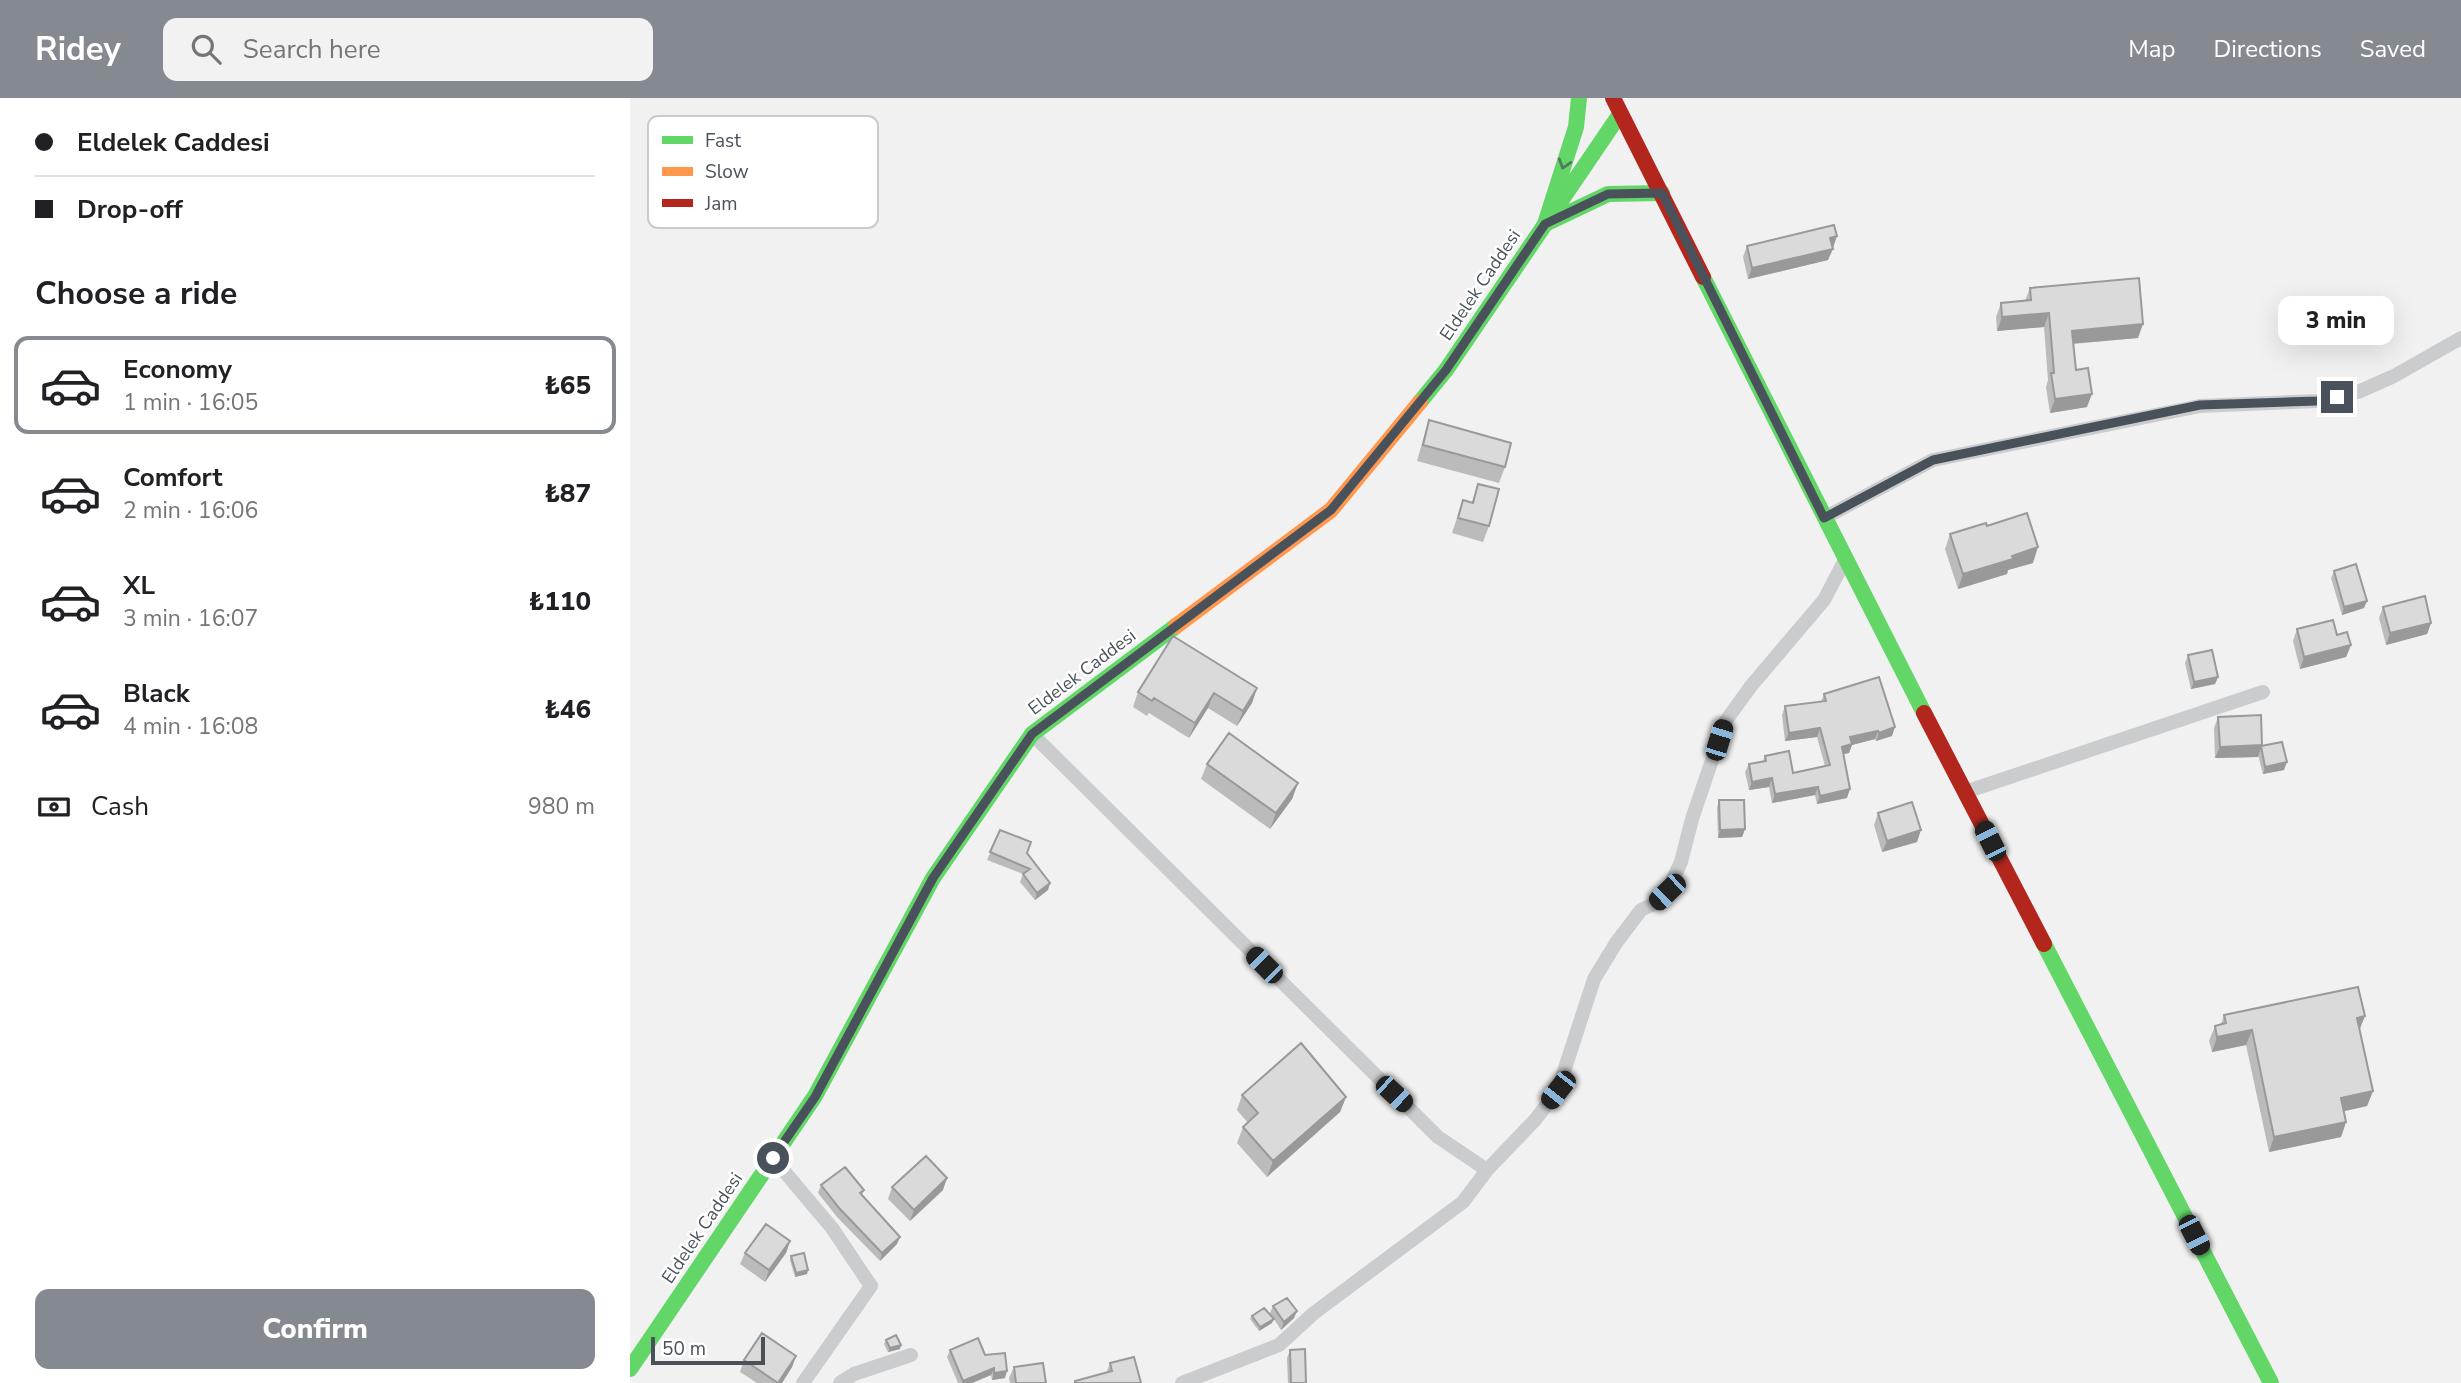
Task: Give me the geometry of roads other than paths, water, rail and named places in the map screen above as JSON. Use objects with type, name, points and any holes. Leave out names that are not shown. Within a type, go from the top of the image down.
[{"type":"street","points":[[1545,224],[1576,127],[1579,98]]},
{"type":"street","points":[[1613,98],[1622,106],[1662,193],[1845,560],[2271,1383]]},
{"type":"street","name":"Eldelek Caddesi","points":[[630,1369],[815,1097],[933,878],[1032,734],[1331,510],[1446,370],[1622,106]]},
{"type":"street","points":[[1545,224],[1608,194],[1662,193]]},
{"type":"street","points":[[1824,518],[1933,460],[2200,405],[2317,401],[2358,392],[2394,376],[2461,338]]},
{"type":"street","points":[[1182,1383],[1279,1345],[1314,1312],[1463,1202],[1487,1170],[1535,1120],[1558,1090],[1594,979],[1615,943],[1641,910],[1654,904],[1667,892],[1681,862],[1692,819],[1725,722],[1751,685],[1824,600],[1845,560]]},
{"type":"street","points":[[1965,792],[2263,692]]},
{"type":"street","points":[[1032,734],[1438,1137],[1487,1170]]},
{"type":"street","points":[[773,1158],[832,1228],[871,1286],[803,1383]]},
{"type":"street","points":[[840,1383],[854,1374],[911,1355]]}]
